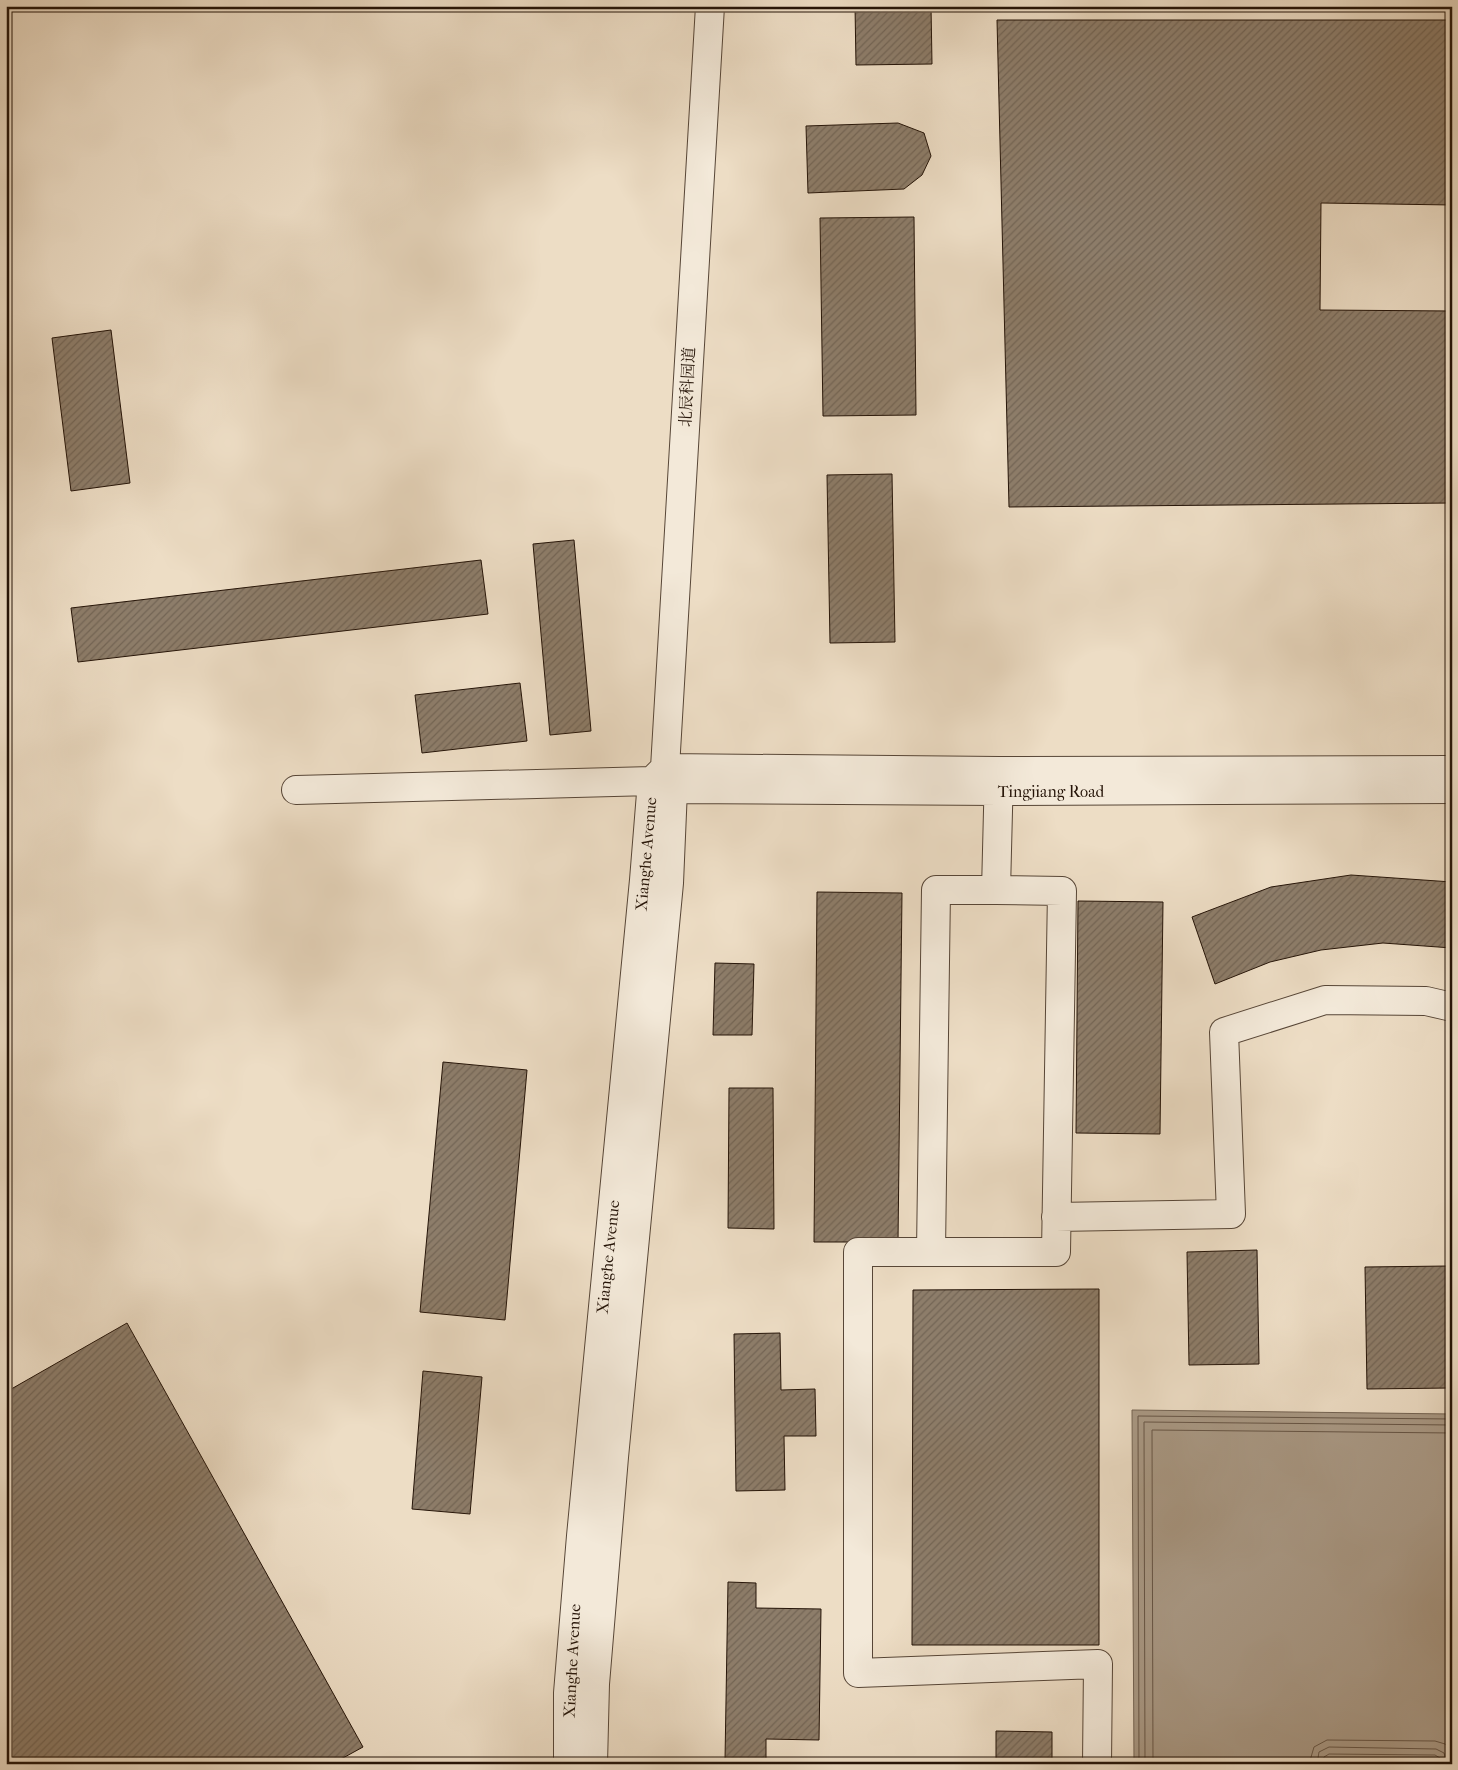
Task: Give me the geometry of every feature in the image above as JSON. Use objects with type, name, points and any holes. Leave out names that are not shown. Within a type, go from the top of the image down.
[{"type":"street","name":"北辰科园道","points":[[663,780],[710,6]]},
{"type":"street","name":"Tingjiang Road","points":[[999,781],[1452,770]]},
{"type":"street","name":"Tingjiang Road","points":[[296,790],[663,780],[999,781],[1452,789]]},
{"type":"street","name":"Xianghe Avenue","points":[[568,1764],[568,1693],[580,1536],[643,890],[663,780]]},
{"type":"street","name":"Xianghe Avenue","points":[[594,1764],[596,1684],[614,1457],[668,883],[663,780]]},
{"type":"street","points":[[996,890],[999,781]]},
{"type":"street","points":[[931,1251],[936,890],[1062,892],[1056,1252],[858,1252],[858,1673],[1098,1664],[1097,1764]]},
{"type":"street","points":[[1056,1217],[1231,1214],[1224,1032],[1325,1000],[1426,1001],[1452,1007]]},
{"type":"water","points":[[1132,1410],[1452,1414],[1452,1764],[1436,1764],[1435,1760],[1328,1759],[1328,1764],[1134,1764]]},
{"type":"building","points":[[855,6],[931,6],[932,64],[856,65]]},
{"type":"building","points":[[997,20],[1452,20],[1452,205],[1321,203],[1320,310],[1452,311],[1452,503],[1009,507]]},
{"type":"building","points":[[898,123],[924,133],[931,156],[922,175],[904,189],[808,193],[806,126]]},
{"type":"building","points":[[914,217],[916,415],[823,416],[820,218]]},
{"type":"building","points":[[111,330],[130,483],[71,491],[52,338]]},
{"type":"building","points":[[892,474],[895,642],[830,643],[827,475]]},
{"type":"building","points":[[574,540],[591,731],[550,735],[533,544]]},
{"type":"building","points":[[481,560],[488,614],[78,662],[71,608]]},
{"type":"building","points":[[520,683],[527,741],[422,753],[415,695]]},
{"type":"building","points":[[1351,875],[1452,882],[1452,948],[1383,943],[1321,950],[1270,962],[1215,984],[1192,917],[1271,887]]},
{"type":"building","points":[[817,892],[902,893],[898,1242],[814,1242]]},
{"type":"building","points":[[1078,901],[1163,902],[1160,1134],[1076,1133]]},
{"type":"building","points":[[715,963],[754,964],[752,1035],[713,1035]]},
{"type":"building","points":[[443,1062],[527,1070],[505,1320],[420,1312]]},
{"type":"building","points":[[729,1088],[773,1088],[774,1229],[728,1228]]},
{"type":"building","points":[[1257,1250],[1259,1364],[1189,1365],[1187,1252]]},
{"type":"building","points":[[1448,1266],[1450,1388],[1367,1389],[1365,1267]]},
{"type":"building","points":[[1099,1289],[1099,1645],[912,1645],[913,1290]]},
{"type":"building","points":[[127,1323],[363,1747],[332,1764],[6,1764],[6,1392]]},
{"type":"building","points":[[780,1333],[781,1390],[815,1389],[816,1436],[784,1436],[785,1490],[736,1491],[734,1334]]},
{"type":"building","points":[[423,1371],[482,1377],[470,1514],[412,1509]]},
{"type":"building","points":[[728,1582],[756,1583],[756,1608],[821,1609],[819,1740],[766,1739],[766,1761],[725,1760]]},
{"type":"building","points":[[996,1731],[1052,1732],[1052,1764],[996,1764]]}]
